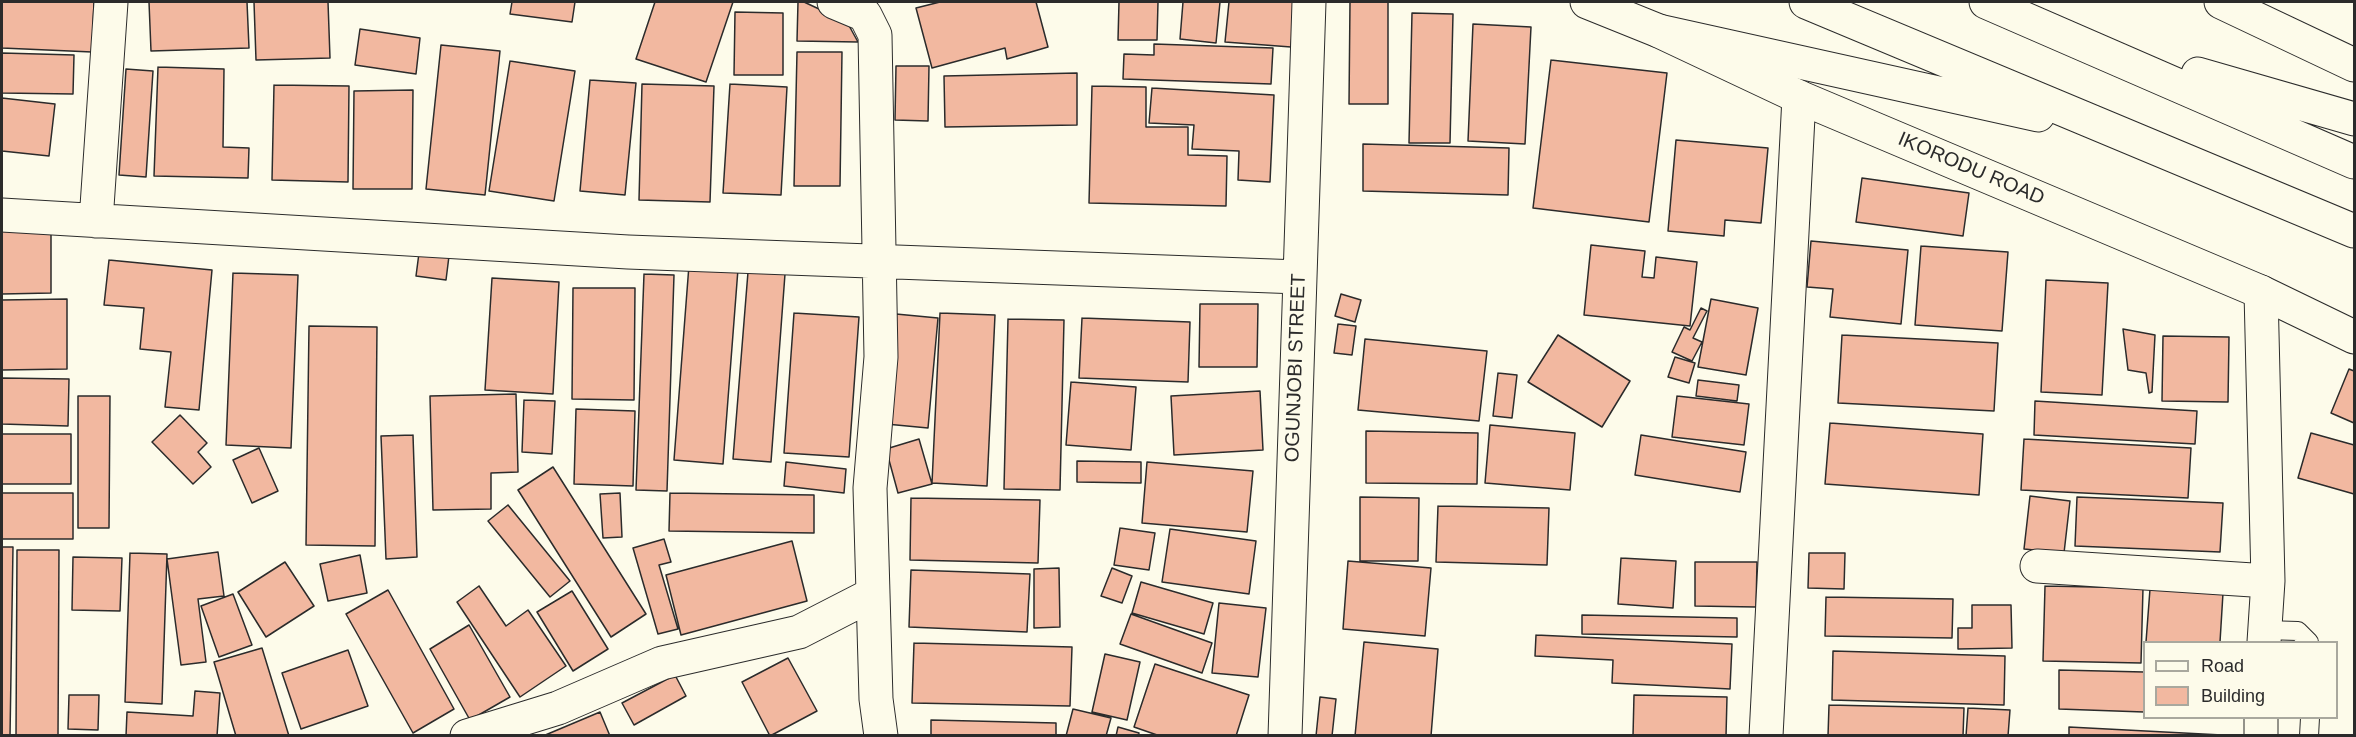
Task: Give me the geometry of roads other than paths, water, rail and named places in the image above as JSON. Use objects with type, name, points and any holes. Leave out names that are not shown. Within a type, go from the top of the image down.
[{"type":"main road","points":[[96,221],[111,2]]},
{"type":"main road","points":[[834,2],[865,15],[875,35],[881,357],[870,488],[876,699],[881,735]]},
{"type":"main road","name":"OGUNJOBI STREET","points":[[1285,735],[1309,2]]},
{"type":"main road","name":"IKORODU ROAD","points":[[1587,2],[1659,31],[1799,97],[2261,292],[2355,338]]},
{"type":"main road","points":[[1806,2],[2355,231]]},
{"type":"main road","points":[[1986,2],[2076,39],[2355,162]]},
{"type":"main road","points":[[2221,2],[2355,64]]},
{"type":"main road","points":[[1659,31],[2122,134]]},
{"type":"main road","points":[[2076,39],[2355,119]]},
{"type":"main road","points":[[1766,735],[1799,97]]},
{"type":"main road","points":[[2296,205],[2355,238]]},
{"type":"main road","points":[[2,215],[628,252],[1299,277]]},
{"type":"main road","points":[[2261,292],[2268,581],[2265,636]]},
{"type":"main road","points":[[2037,566],[2268,581]]},
{"type":"main road","points":[[467,735],[558,708],[662,663],[799,632],[873,594]]},
{"type":"main road","points":[[2261,719],[2261,735]]},
{"type":"lane","points":[[2265,636],[2298,631],[2308,641]]},
{"type":"lane","points":[[2309,735],[2310,719]]}]
